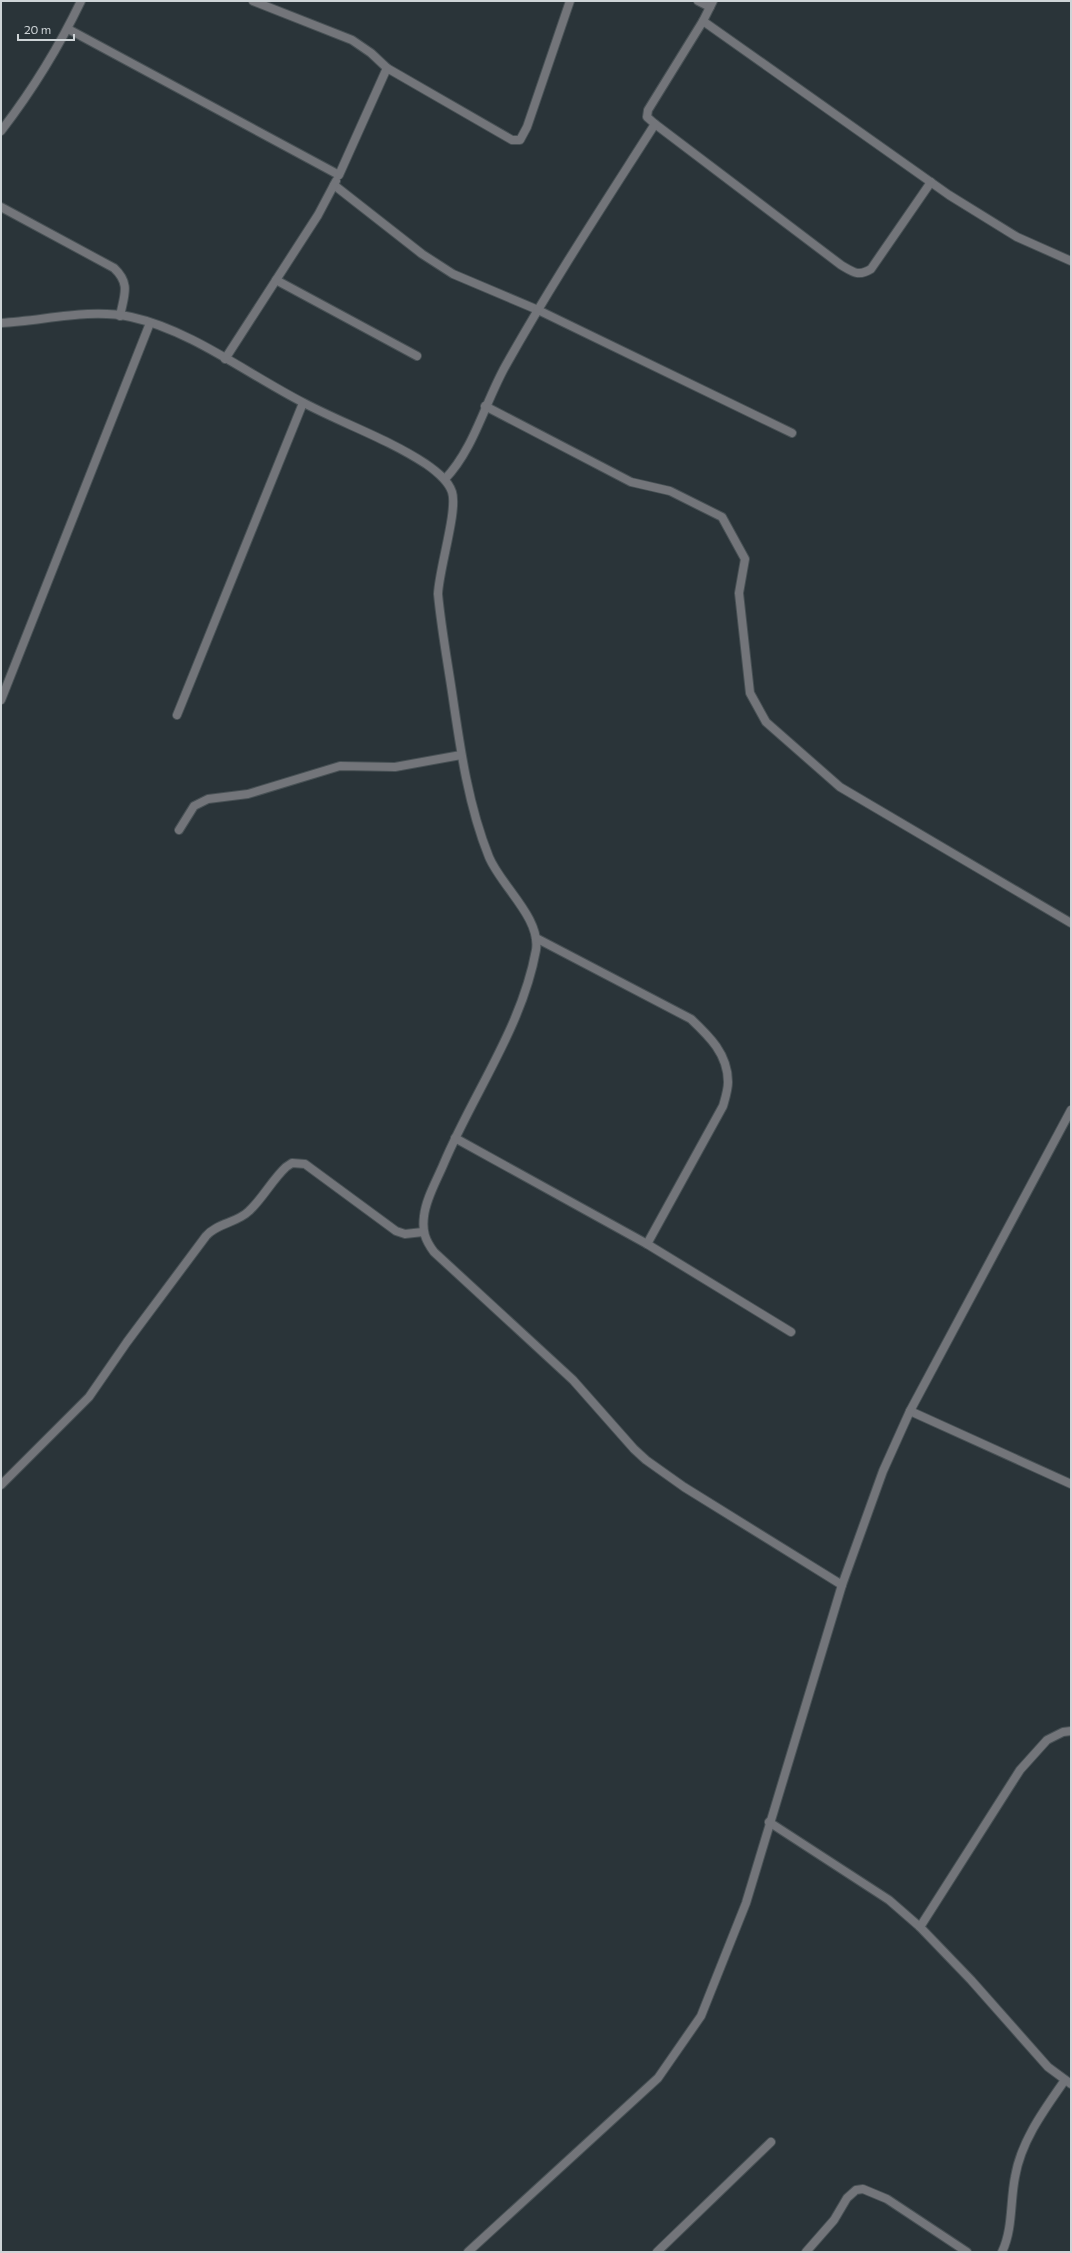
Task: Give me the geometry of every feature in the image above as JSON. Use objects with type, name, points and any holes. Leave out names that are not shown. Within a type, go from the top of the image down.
[{"type":"street","points":[[1,131],[33,89],[68,29],[81,1]]},
{"type":"street","points":[[253,1],[352,40],[371,53],[387,68],[512,140],[520,140],[527,127],[570,1]]},
{"type":"street","points":[[698,1],[712,4],[648,110],[647,116],[655,124],[841,265],[857,274],[863,274],[871,269],[931,182]]},
{"type":"street","points":[[703,21],[931,182],[1018,237],[1071,261]]},
{"type":"street","points":[[68,29],[339,175]]},
{"type":"street","points":[[225,359],[318,215],[339,175],[387,68]]},
{"type":"street","points":[[445,479],[458,465],[485,406],[538,310],[655,124]]},
{"type":"street","points":[[334,185],[422,254],[453,274],[538,310],[792,433]]},
{"type":"street","points":[[1,207],[114,268],[121,275],[126,288],[120,316]]},
{"type":"street","points":[[276,280],[417,356]]},
{"type":"street","points":[[1,323],[90,314],[120,316],[150,323],[225,359],[303,403],[396,448],[426,464],[445,479],[452,491],[453,510],[439,575],[438,594],[461,755],[489,858],[499,877],[531,920],[536,938],[536,947],[532,969],[514,1022],[487,1079],[455,1138],[426,1205],[423,1232],[426,1242],[434,1252],[573,1380],[599,1412],[646,1460],[684,1487],[842,1585]]},
{"type":"street","points":[[1,700],[150,323]]},
{"type":"street","points":[[177,715],[303,403]]},
{"type":"street","points":[[485,406],[631,482],[670,491],[722,517],[746,559],[739,593],[750,693],[766,722],[840,787],[1071,923]]},
{"type":"street","points":[[179,830],[194,806],[208,799],[248,794],[340,766],[395,767],[461,755]]},
{"type":"street","points":[[536,938],[691,1019],[712,1039],[724,1060],[728,1082],[723,1106],[647,1244]]},
{"type":"street","points":[[468,2252],[658,2078],[682,2047],[701,2016],[744,1910],[769,1822],[842,1585],[883,1472],[910,1411],[1071,1110]]},
{"type":"street","points":[[455,1138],[647,1244],[791,1332]]},
{"type":"street","points":[[1,1485],[89,1397],[127,1342],[206,1236],[214,1229],[240,1218],[249,1211],[286,1167],[292,1163],[305,1164],[396,1231],[405,1234],[423,1232]]},
{"type":"street","points":[[910,1411],[1071,1484]]},
{"type":"street","points":[[920,1927],[1020,1770],[1047,1740],[1063,1732],[1071,1731]]},
{"type":"street","points":[[769,1822],[889,1900],[920,1927],[971,1980],[1048,2066],[1068,2082],[1042,2113],[1021,2154],[1015,2176],[1007,2240],[1002,2252]]},
{"type":"street","points":[[657,2252],[771,2142]]},
{"type":"street","points":[[806,2252],[834,2220],[847,2198],[856,2190],[863,2189],[887,2199],[967,2252]]}]
